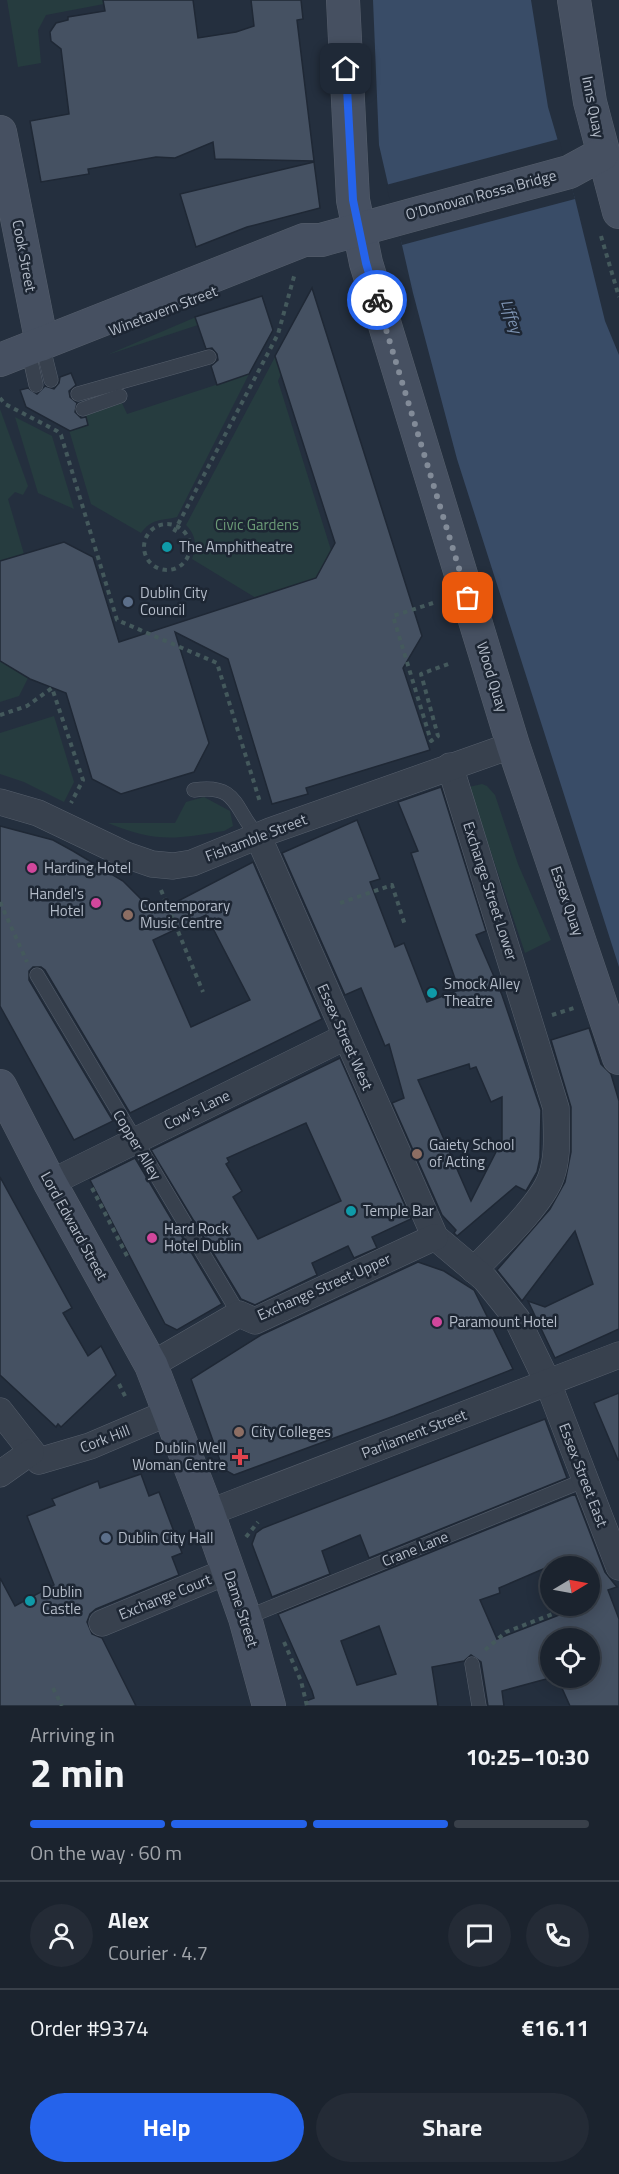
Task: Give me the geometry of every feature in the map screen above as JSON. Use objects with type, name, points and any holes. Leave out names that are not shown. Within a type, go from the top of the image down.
[{"type":"main road","name":"Wood Quay","points":[[343,0],[353,200],[372,225],[366,263],[513,745]]},
{"type":"main road","name":"Inns Quay","points":[[574,0],[590,102],[611,151],[619,212]]},
{"type":"main road","name":"Cook Street","points":[[0,132],[9,225],[34,356]]},
{"type":"main road","name":"O'Donovan Rossa Bridge","points":[[372,225],[569,172],[611,151]]},
{"type":"main road","name":"Winetavern Street","points":[[34,356],[106,316],[292,244],[304,240],[314,248],[372,225]]},
{"type":"main road","name":"Essex Quay","points":[[513,745],[619,1058]]},
{"type":"main road","name":"Lord Edward Street","points":[[0,1086],[50,1183],[151,1365]]},
{"type":"main road","points":[[151,1365],[208,1513]]},
{"type":"main road","name":"Dame Street","points":[[208,1513],[238,1559],[258,1613],[269,1706]]},
{"type":"street","name":"Fishamble Street","points":[[0,802],[38,813],[83,836],[152,864],[172,866],[192,863],[264,833],[513,745]]},
{"type":"street","name":"Exchange Street Lower","points":[[450,766],[556,1108],[556,1145],[551,1178],[531,1207],[474,1270]]},
{"type":"street","name":"Essex Street West","points":[[264,833],[345,1037],[435,1236]]},
{"type":"street","name":"Cow's Lane","points":[[50,1183],[345,1037]]},
{"type":"street","name":"Essex Street East","points":[[435,1236],[485,1279],[517,1319],[548,1383],[619,1567]]},
{"type":"street","name":"Exchange Street Upper","points":[[151,1365],[239,1314],[255,1321],[435,1236]]},
{"type":"street","name":"Parliament Street","points":[[208,1513],[619,1356]]},
{"type":"street","points":[[0,1411],[35,1456]]},
{"type":"street","name":"Cork Hill","points":[[0,1473],[35,1456],[90,1446],[170,1412]]},
{"type":"street","name":"Exchange Court","points":[[102,1623],[238,1559]]},
{"type":"lane","name":"Winetavern Street","points":[[84,342],[199,297]]},
{"type":"lane","name":"Winetavern Street","points":[[0,373],[34,356]]},
{"type":"lane","points":[[34,356],[51,380]]},
{"type":"lane","points":[[34,356],[36,385]]},
{"type":"lane","points":[[78,394],[208,357]]},
{"type":"lane","points":[[83,409],[120,396]]},
{"type":"lane","points":[[194,790],[209,787],[227,792],[239,803],[248,825],[264,833]]},
{"type":"lane","name":"Copper Alley","points":[[37,975],[134,1142],[239,1314]]},
{"type":"lane","name":"Crane Lane","points":[[258,1613],[585,1480]]},
{"type":"lane","points":[[472,1664],[479,1706]]},
{"type":"path","points":[[174,532],[279,334],[295,273]]},
{"type":"path","points":[[616,286],[619,297]]},
{"type":"path","points":[[0,398],[5,404],[61,435],[117,620],[217,663],[264,833]]},
{"type":"path","points":[[160,524],[178,526],[189,540],[187,558],[173,569],[156,567],[144,553],[146,536],[160,524]]},
{"type":"path","points":[[433,603],[393,616],[432,741],[438,736],[421,674],[451,663]]},
{"type":"path","points":[[0,715],[27,706],[52,688],[83,780],[68,809]]},
{"type":"path","points":[[340,903],[392,885],[405,925]]},
{"type":"path","points":[[0,902],[29,966],[37,975]]},
{"type":"path","points":[[167,909],[203,992]]},
{"type":"path","points":[[531,1022],[600,1000]]},
{"type":"path","points":[[119,1384],[126,1400]]},
{"type":"path","points":[[238,1559],[245,1539],[260,1521]]},
{"type":"path","points":[[258,1613],[301,1681],[307,1706]]},
{"type":"path","points":[[472,1664],[506,1632],[548,1616]]},
{"type":"path","points":[[53,1688],[62,1706]]},
{"type":"green space","points":[[7,0],[103,0],[104,4],[46,15],[38,30],[41,63],[18,67]]},
{"type":"green space","points":[[196,317],[198,325],[107,355]]},
{"type":"green space","name":"Civic Gardens","points":[[275,357],[281,374],[278,381],[331,550],[316,578],[256,598],[192,559],[195,541],[186,525]]},
{"type":"green space","name":"Civic Gardens","points":[[249,374],[177,517],[153,522],[141,533],[91,504],[69,430],[88,424],[85,416],[122,403],[127,414]]},
{"type":"green space","points":[[0,409],[28,486],[23,495],[15,492],[8,499],[24,554],[0,561]]},
{"type":"green space","points":[[15,417],[52,436],[74,509],[38,493]]},
{"type":"green space","points":[[0,661],[28,678],[19,696],[0,702]]},
{"type":"green space","points":[[54,716],[74,782],[64,802],[24,782],[0,774],[0,733]]},
{"type":"green space","points":[[482,784],[495,795],[518,864],[551,940],[525,953],[469,787]]},
{"type":"green space","points":[[204,797],[230,811],[233,826],[224,831],[166,838],[140,834],[108,823],[175,823],[186,802]]},
{"type":"water","name":"Liffey","points":[[373,0],[531,0],[548,107],[575,199],[605,321],[619,355],[619,967],[457,459],[413,293],[379,145]]},
{"type":"pier","points":[[559,139],[575,199],[402,245],[386,185]]},
{"type":"building","points":[[103,0],[193,0],[198,38],[236,32],[254,26],[251,0],[301,0],[303,19],[297,20],[314,161],[215,159],[213,142],[175,158],[156,157],[88,169],[89,174],[41,182],[30,121],[69,114],[61,49],[51,41],[50,32],[56,23],[68,20],[68,17],[105,11]]},
{"type":"building","points":[[314,162],[320,208],[247,227],[196,247],[180,194]]},
{"type":"building","points":[[312,288],[422,636],[403,668],[430,750],[306,788],[308,794],[272,804],[228,659],[175,632],[209,743],[194,772],[121,794],[92,779],[66,693],[30,679],[0,661],[0,561],[64,542],[93,557],[119,642],[316,578],[335,543],[275,356]]},
{"type":"building","points":[[262,296],[273,330],[249,374],[217,385],[211,366],[218,360],[217,354],[212,348],[206,349],[195,317]]},
{"type":"building","points":[[71,373],[76,385],[69,391],[70,397],[77,403],[75,412],[81,418],[86,417],[88,425],[70,431],[26,407],[20,390],[28,388],[37,394],[45,386],[54,389],[60,377]]},
{"type":"building","points":[[441,787],[486,931],[476,935],[502,995],[541,1110],[540,1158],[537,1172],[526,1191],[516,1186],[457,1236],[454,1233],[456,1230],[442,1215],[392,1103],[404,1098],[389,1044],[385,1046],[361,988],[345,995],[282,853],[357,820],[380,879],[370,882],[395,947],[404,943],[427,1002],[459,990],[411,853],[418,851],[398,802]],"holes":[[[469,1064],[470,1069],[476,1067],[491,1102],[502,1097],[502,1140],[471,1201],[418,1080]]]},
{"type":"building","points":[[0,826],[53,840],[73,851],[123,881],[155,913],[253,862],[322,1019],[130,1113],[45,970],[41,967],[33,967],[29,971],[29,980],[113,1121],[74,1140],[0,1006]],"holes":[[[206,915],[250,1000],[191,1027],[153,940]]]},
{"type":"building","points":[[589,1028],[601,1064],[611,1074],[619,1101],[619,1329],[555,1358],[528,1301],[545,1307],[593,1284],[575,1231],[522,1301],[497,1270],[550,1209],[565,1182],[571,1152],[571,1107],[551,1040]]},
{"type":"building","points":[[340,1058],[411,1219],[372,1237],[377,1248],[354,1258],[348,1246],[312,1263],[317,1275],[255,1305],[241,1299],[151,1150]],"holes":[[[306,1123],[341,1201],[258,1239],[233,1197],[242,1191],[226,1164],[229,1162],[227,1158]]]},
{"type":"building","name":"Hard Rock Hotel Dublin","points":[[135,1158],[222,1304],[177,1330],[165,1324],[90,1180]]},
{"type":"building","points":[[0,1177],[72,1308],[63,1313],[88,1356],[101,1346],[116,1375],[61,1427],[58,1424],[56,1427],[0,1375]]},
{"type":"building","points":[[418,1262],[444,1271],[474,1290],[513,1369],[234,1475],[223,1469],[191,1379],[261,1335]]},
{"type":"building","points":[[619,1393],[619,1460],[618,1460],[594,1403]]},
{"type":"building","points":[[545,1419],[567,1478],[369,1558],[360,1535],[322,1551],[330,1574],[272,1597],[252,1544],[256,1533],[263,1528]]},
{"type":"building","points":[[141,1474],[149,1496],[159,1492],[182,1553],[172,1557],[179,1575],[96,1609],[90,1614],[87,1622],[92,1634],[102,1638],[136,1706],[0,1706],[0,1578],[15,1606],[54,1585],[27,1516],[55,1505],[52,1499],[98,1481],[100,1488]]},
{"type":"building","points":[[575,1494],[599,1556],[540,1556],[540,1570],[499,1588],[500,1593],[480,1600],[497,1639],[556,1616],[600,1616],[600,1559],[605,1572],[617,1587],[608,1590],[619,1619],[619,1706],[570,1706],[562,1688],[600,1688],[600,1628],[540,1628],[540,1681],[502,1691],[504,1706],[488,1706],[481,1662],[471,1655],[464,1661],[432,1667],[438,1706],[306,1706],[306,1701],[314,1698],[278,1614]],"holes":[[[379,1626],[396,1674],[357,1685],[341,1641]]]},
{"type":"way so far","points":[[377,300],[468,598]]},
{"type":"place","name":"The Amphitheatre","points":[[167,547]]},
{"type":"place","name":"Dublin City Council","points":[[128,602]]},
{"type":"place","name":"Harding Hotel","points":[[32,868]]},
{"type":"place","name":"Handel's Hotel","points":[[96,903]]},
{"type":"place","name":"Contemporary Music Centre","points":[[128,915]]},
{"type":"place","name":"Smock Alley Theatre","points":[[432,993]]},
{"type":"place","name":"Gaiety School of Acting","points":[[417,1154]]},
{"type":"place","name":"Temple Bar","points":[[351,1211]]},
{"type":"place","name":"Hard Rock Hotel Dublin","points":[[152,1238]]},
{"type":"place","name":"Paramount Hotel","points":[[437,1322]]},
{"type":"place","name":"City Colleges","points":[[239,1432]]},
{"type":"place","name":"Dublin Well Woman Centre","points":[[240,1457]]},
{"type":"place","name":"Dublin City Hall","points":[[106,1538]]},
{"type":"place","name":"Dublin Castle","points":[[30,1601]]},
{"type":"route","points":[[346,69],[353,200],[358,230],[377,300]]}]
